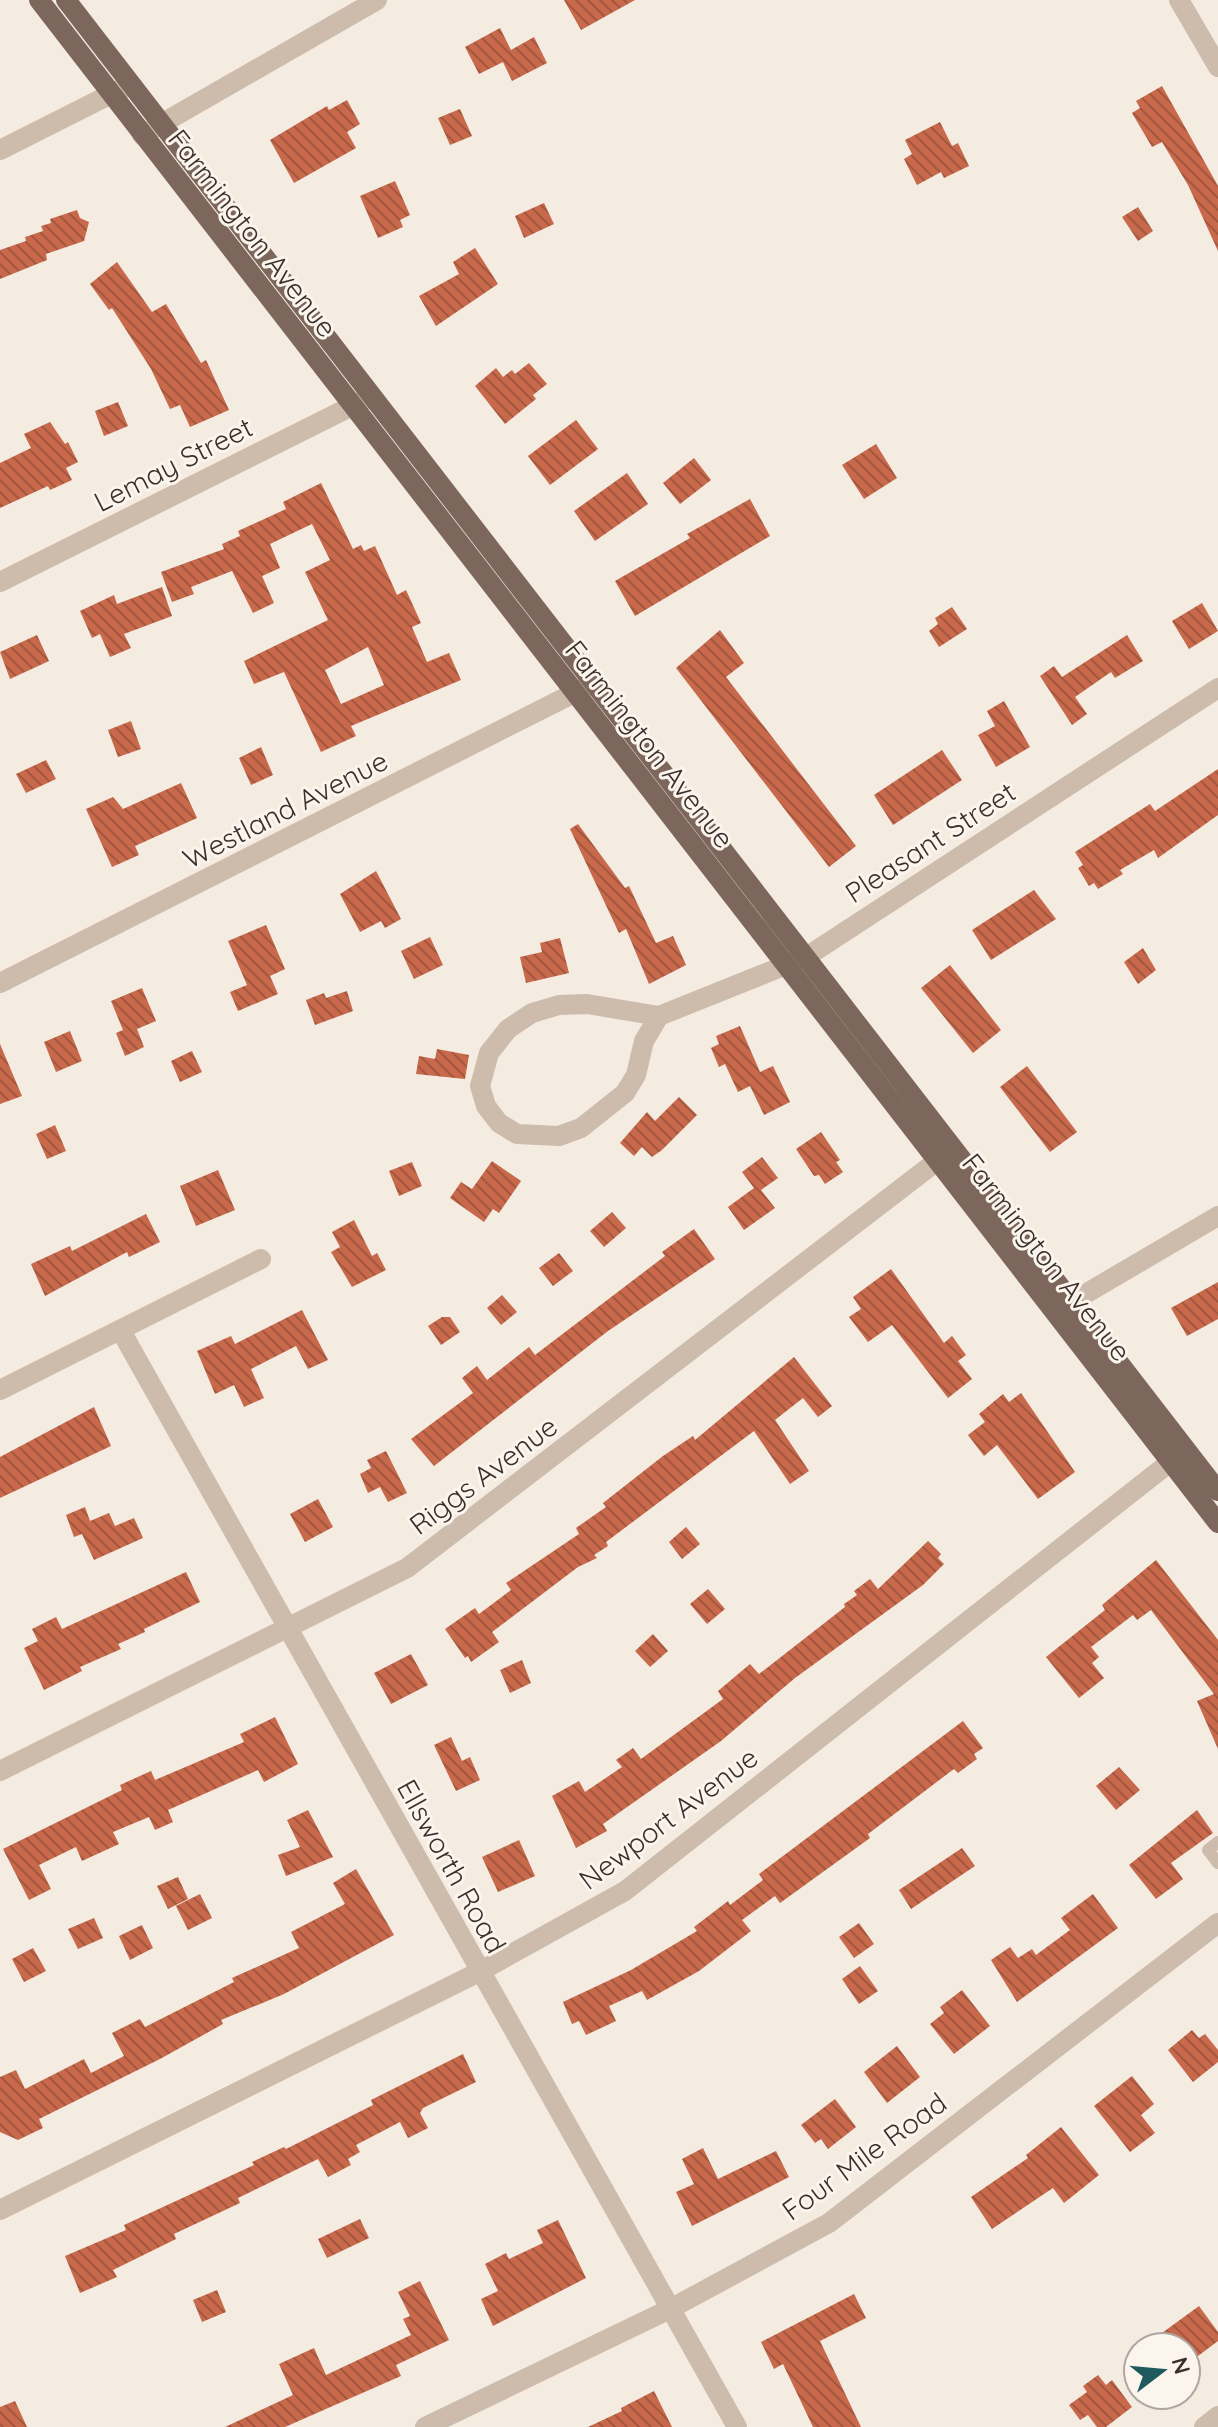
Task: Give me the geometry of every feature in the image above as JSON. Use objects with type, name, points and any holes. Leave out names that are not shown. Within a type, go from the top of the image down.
[{"type":"main road","name":"Farmington Avenue","points":[[39,0],[787,966],[946,1155]]},
{"type":"main road","name":"Farmington Avenue","points":[[66,0],[806,957],[946,1155],[1178,1456],[1218,1523]]},
{"type":"main road","name":"Farmington Avenue","points":[[1178,1456],[1218,1491]]},
{"type":"street","points":[[142,135],[377,0]]},
{"type":"street","points":[[1179,0],[1218,67]]},
{"type":"street","points":[[0,150],[131,84]]},
{"type":"street","name":"Lemay Street","points":[[0,582],[371,396]]},
{"type":"street","name":"Westland Avenue","points":[[0,983],[593,683]]},
{"type":"street","name":"Pleasant Street","points":[[659,1016],[806,957],[1218,688]]},
{"type":"street","points":[[587,1004],[659,1016],[644,1041],[636,1075],[625,1093],[581,1128],[559,1136],[517,1134],[499,1123],[486,1106],[480,1086],[489,1053],[508,1029],[532,1013],[559,1005],[587,1004]]},
{"type":"street","name":"Riggs Avenue","points":[[0,1771],[407,1568],[946,1155]]},
{"type":"street","points":[[1063,1307],[1218,1216]]},
{"type":"street","points":[[0,1390],[261,1259]]},
{"type":"street","name":"Ellsworth Road","points":[[121,1331],[737,2427]]},
{"type":"street","name":"Newport Avenue","points":[[0,2210],[479,1972],[625,1891],[1178,1456]]},
{"type":"street","name":"Four Mile Road","points":[[425,2427],[670,2309],[829,2223],[1218,1923]]},
{"type":"street","points":[[1204,2427],[1218,2416]]},
{"type":"lane","points":[[1218,1842],[1208,1850],[1218,1863]]},
{"type":"building","points":[[564,0],[635,0],[581,30]]},
{"type":"building","points":[[500,28],[511,50],[534,37],[547,63],[512,81],[503,62],[479,74],[465,47]]},
{"type":"building","points":[[1162,86],[1218,186],[1218,251],[1188,185],[1162,142],[1152,147],[1132,113],[1140,108],[1136,101]]},
{"type":"building","points":[[347,100],[360,124],[347,132],[356,148],[294,183],[270,140],[327,106],[329,110]]},
{"type":"building","points":[[460,109],[472,136],[450,145],[438,118]]},
{"type":"building","points":[[940,122],[952,146],[958,143],[969,166],[944,178],[941,172],[917,185],[904,159],[912,154],[905,140]]},
{"type":"building","points":[[395,181],[410,215],[400,220],[403,227],[378,238],[360,196]]},
{"type":"building","points":[[544,203],[554,224],[524,238],[515,216]]},
{"type":"building","points":[[1138,207],[1153,231],[1138,241],[1122,217]]},
{"type":"building","points":[[77,210],[80,218],[89,222],[84,241],[46,254],[47,260],[0,279],[0,250],[43,231],[41,226],[51,223],[50,219]]},
{"type":"building","points":[[475,248],[498,284],[436,326],[419,296],[459,274],[453,262]]},
{"type":"building","points":[[117,262],[152,312],[166,304],[201,363],[206,360],[229,410],[190,427],[180,405],[170,409],[151,369],[112,308],[109,310],[90,284]]},
{"type":"building","points":[[529,363],[547,384],[533,395],[536,399],[505,424],[475,386],[496,368],[503,377],[512,370],[515,374]]},
{"type":"building","points":[[118,402],[128,426],[104,436],[95,411]]},
{"type":"building","points":[[576,420],[598,449],[550,485],[528,456]]},
{"type":"building","points":[[50,422],[65,444],[68,442],[78,462],[66,468],[72,480],[50,490],[48,486],[0,508],[0,463],[31,448],[24,434]]},
{"type":"building","points":[[876,444],[897,478],[864,499],[842,465]]},
{"type":"building","points":[[694,458],[711,480],[680,504],[663,483]]},
{"type":"building","points":[[627,473],[648,504],[595,541],[574,511]]},
{"type":"building","points":[[321,483],[353,549],[361,545],[364,551],[375,546],[397,595],[406,590],[421,623],[412,627],[427,662],[449,653],[461,680],[351,726],[356,736],[321,752],[284,672],[254,684],[244,661],[328,620],[305,572],[330,560],[312,524],[270,544],[280,568],[262,576],[274,603],[253,613],[232,571],[191,587],[194,594],[172,602],[161,572],[224,549],[222,544],[240,536],[238,531],[286,509],[283,502]],"holes":[[[368,647],[384,685],[341,704],[325,670]]]},
{"type":"building","points":[[750,499],[770,536],[635,616],[615,581],[690,538],[687,534]]},
{"type":"building","points":[[162,587],[172,616],[124,634],[131,648],[110,657],[100,634],[92,638],[80,611],[114,595],[117,604]]},
{"type":"building","points":[[1202,603],[1218,631],[1189,649],[1172,621]]},
{"type":"building","points":[[952,607],[967,629],[939,647],[929,631],[938,624],[935,618]]},
{"type":"building","points":[[720,630],[744,663],[726,677],[856,846],[829,867],[676,668]]},
{"type":"building","points":[[37,635],[49,661],[10,679],[0,652]]},
{"type":"building","points":[[1127,635],[1143,661],[1115,678],[1111,672],[1075,697],[1087,714],[1072,725],[1040,676],[1054,666],[1062,677]]},
{"type":"building","points":[[1004,701],[1030,747],[996,767],[978,735],[995,726],[987,711]]},
{"type":"building","points":[[131,721],[141,749],[118,757],[108,730]]},
{"type":"building","points":[[261,747],[273,775],[251,785],[239,758]]},
{"type":"building","points":[[942,750],[962,780],[893,825],[874,795]]},
{"type":"building","points":[[46,760],[56,779],[26,793],[16,774]]},
{"type":"building","points":[[1218,769],[1218,815],[1158,858],[1154,850],[1120,870],[1123,874],[1098,889],[1094,883],[1089,886],[1078,868],[1083,865],[1075,852],[1150,804],[1155,811]]},
{"type":"building","points":[[181,783],[197,818],[135,846],[139,855],[112,867],[86,809],[113,797],[123,809]]},
{"type":"building","points":[[578,824],[625,888],[629,886],[656,943],[673,936],[686,965],[649,984],[626,929],[619,933],[570,829]]},
{"type":"building","points":[[376,871],[401,919],[385,928],[381,921],[360,932],[340,894]]},
{"type":"building","points":[[1034,890],[1056,919],[991,960],[972,930]]},
{"type":"building","points":[[266,925],[285,969],[270,976],[278,994],[238,1011],[230,992],[247,985],[228,941]]},
{"type":"building","points":[[430,937],[443,965],[414,979],[401,951]]},
{"type":"building","points":[[560,938],[569,973],[526,983],[520,957],[542,952],[540,943]]},
{"type":"building","points":[[1143,948],[1156,970],[1138,984],[1124,962]]},
{"type":"building","points":[[950,965],[1001,1030],[973,1053],[921,988]]},
{"type":"building","points":[[142,988],[156,1021],[137,1029],[144,1047],[125,1056],[116,1033],[123,1030],[111,1001]]},
{"type":"building","points":[[347,991],[353,1011],[315,1025],[306,1000],[324,993],[326,998]]},
{"type":"building","points":[[740,1026],[760,1072],[773,1066],[790,1102],[764,1115],[750,1086],[738,1092],[725,1064],[719,1067],[711,1048],[719,1044],[716,1036]]},
{"type":"building","points":[[70,1031],[82,1061],[56,1072],[44,1042]]},
{"type":"building","points":[[0,1044],[22,1096],[0,1104]]},
{"type":"building","points":[[437,1049],[469,1055],[465,1079],[416,1074],[419,1056],[435,1059]]},
{"type":"building","points":[[192,1051],[202,1072],[180,1082],[171,1061]]},
{"type":"building","points":[[1027,1066],[1077,1132],[1050,1152],[1000,1087]]},
{"type":"building","points":[[679,1097],[697,1115],[662,1150],[652,1157],[642,1147],[634,1156],[620,1143],[647,1112],[655,1121]]},
{"type":"building","points":[[55,1125],[66,1151],[47,1159],[36,1134]]},
{"type":"building","points":[[821,1132],[840,1160],[836,1162],[843,1172],[825,1184],[819,1175],[814,1176],[796,1149]]},
{"type":"building","points":[[762,1157],[778,1178],[761,1190],[775,1208],[744,1230],[728,1207],[754,1188],[742,1172]]},
{"type":"building","points":[[492,1161],[521,1181],[499,1213],[493,1209],[484,1222],[450,1198],[461,1182],[472,1189]]},
{"type":"building","points":[[412,1162],[422,1186],[399,1196],[389,1171]]},
{"type":"building","points":[[218,1170],[235,1210],[196,1226],[180,1186]]},
{"type":"building","points":[[612,1212],[626,1228],[604,1247],[590,1231]]},
{"type":"building","points":[[146,1214],[160,1242],[129,1257],[127,1252],[45,1296],[31,1264],[70,1246],[72,1251]]},
{"type":"building","points":[[354,1220],[372,1256],[377,1253],[386,1270],[352,1287],[331,1252],[340,1247],[332,1232]]},
{"type":"building","points":[[694,1229],[715,1259],[608,1331],[434,1466],[411,1439],[473,1393],[462,1378],[477,1366],[487,1380],[529,1347],[535,1355],[665,1256],[662,1252]]},
{"type":"building","points":[[559,1253],[573,1271],[553,1286],[539,1268]]},
{"type":"building","points":[[891,1269],[944,1343],[952,1336],[966,1355],[958,1361],[972,1379],[948,1398],[892,1325],[868,1342],[849,1317],[861,1309],[853,1297]]},
{"type":"building","points":[[1218,1282],[1218,1319],[1187,1336],[1171,1308]]},
{"type":"building","points":[[502,1295],[517,1312],[501,1325],[487,1308]]},
{"type":"building","points":[[302,1310],[328,1360],[308,1369],[296,1346],[251,1369],[264,1398],[244,1407],[234,1385],[215,1394],[197,1351],[231,1336],[235,1344]]},
{"type":"building","points":[[442,1317],[450,1317],[460,1332],[441,1345],[428,1326]]},
{"type":"building","points":[[794,1357],[832,1406],[818,1417],[803,1398],[775,1420],[809,1471],[790,1484],[754,1431],[606,1542],[608,1546],[594,1555],[597,1558],[578,1567],[492,1632],[499,1642],[471,1662],[468,1656],[465,1658],[445,1629],[475,1608],[479,1614],[511,1590],[506,1583],[579,1534],[576,1528],[606,1507],[603,1503],[663,1456],[693,1436],[695,1440]]},
{"type":"building","points":[[1021,1393],[1075,1472],[1038,1499],[997,1445],[984,1456],[968,1435],[985,1422],[979,1414],[1003,1394],[1009,1402]]},
{"type":"building","points":[[94,1407],[111,1446],[0,1498],[0,1457]]},
{"type":"building","points":[[386,1451],[407,1493],[388,1502],[380,1487],[368,1493],[360,1474],[371,1468],[367,1460]]},
{"type":"building","points":[[318,1499],[333,1527],[305,1542],[290,1514]]},
{"type":"building","points":[[85,1507],[90,1521],[109,1513],[115,1526],[134,1518],[143,1538],[94,1560],[82,1534],[74,1537],[66,1515]]},
{"type":"building","points":[[686,1527],[700,1544],[682,1559],[669,1542]]},
{"type":"building","points":[[928,1541],[941,1554],[938,1558],[944,1564],[923,1585],[795,1678],[721,1741],[603,1824],[607,1831],[576,1848],[552,1796],[579,1781],[585,1792],[622,1767],[616,1760],[633,1748],[641,1759],[723,1699],[718,1691],[750,1664],[759,1674],[845,1607],[844,1604],[857,1595],[854,1591],[870,1579],[878,1589]]},
{"type":"building","points":[[1156,1560],[1218,1640],[1218,1749],[1197,1701],[1214,1694],[1151,1610],[1137,1620],[1133,1615],[1091,1647],[1099,1657],[1092,1663],[1104,1678],[1079,1698],[1046,1657],[1105,1610],[1102,1605]]},
{"type":"building","points":[[186,1572],[200,1602],[144,1629],[145,1632],[118,1644],[121,1649],[80,1667],[82,1671],[44,1690],[24,1648],[38,1641],[32,1629],[56,1617],[62,1629]]},
{"type":"building","points":[[708,1589],[725,1609],[707,1624],[690,1604]]},
{"type":"building","points":[[653,1634],[668,1651],[650,1667],[635,1651]]},
{"type":"building","points":[[411,1654],[428,1685],[391,1704],[374,1673]]},
{"type":"building","points":[[522,1660],[531,1683],[510,1693],[500,1670]]},
{"type":"building","points":[[275,1717],[298,1764],[264,1782],[258,1770],[168,1810],[173,1822],[155,1830],[149,1817],[113,1832],[119,1844],[82,1861],[76,1847],[39,1865],[51,1889],[29,1900],[3,1849],[122,1790],[120,1785],[151,1771],[155,1780],[244,1742],[240,1734]]},
{"type":"building","points":[[963,1721],[983,1748],[974,1754],[977,1759],[958,1773],[954,1769],[868,1834],[870,1838],[780,1903],[775,1896],[742,1920],[751,1931],[699,1971],[647,2000],[642,1991],[609,2006],[616,2021],[586,2035],[579,2021],[572,2024],[563,2002],[631,1970],[697,1931],[694,1927],[763,1880],[759,1874]]},
{"type":"building","points":[[451,1737],[462,1761],[470,1757],[480,1780],[456,1791],[434,1745]]},
{"type":"building","points":[[1119,1767],[1140,1790],[1116,1810],[1096,1786]]},
{"type":"building","points":[[308,1810],[333,1857],[286,1876],[278,1855],[300,1847],[287,1820]]},
{"type":"building","points":[[1197,1810],[1213,1833],[1171,1863],[1183,1879],[1156,1899],[1129,1865]]},
{"type":"building","points":[[519,1840],[535,1876],[498,1892],[482,1857]]},
{"type":"building","points":[[962,1848],[975,1866],[911,1909],[899,1890]]},
{"type":"building","points":[[356,1869],[394,1935],[284,1994],[221,2020],[223,2024],[160,2059],[39,2119],[43,2128],[18,2140],[0,2132],[0,2077],[16,2070],[25,2089],[84,2059],[91,2073],[124,2056],[112,2033],[140,2019],[145,2027],[234,1982],[232,1978],[299,1948],[291,1932],[345,1904],[333,1883]]},
{"type":"building","points":[[178,1877],[188,1899],[168,1909],[157,1886]]},
{"type":"building","points":[[200,1894],[212,1918],[188,1930],[176,1906]]},
{"type":"building","points":[[1093,1894],[1118,1928],[1017,2002],[991,1960],[1010,1947],[1018,1958],[1032,1949],[1036,1955],[1070,1930],[1061,1918]]},
{"type":"building","points":[[94,1918],[103,1938],[78,1949],[68,1929]]},
{"type":"building","points":[[859,1923],[874,1944],[854,1958],[839,1937]]},
{"type":"building","points":[[142,1925],[153,1948],[130,1960],[119,1936]]},
{"type":"building","points":[[33,1948],[46,1971],[24,1982],[12,1959]]},
{"type":"building","points":[[860,1966],[878,1991],[859,2004],[842,1979]]},
{"type":"building","points":[[962,1990],[990,2026],[954,2054],[930,2024],[944,2013],[940,2007]]},
{"type":"building","points":[[1192,2030],[1199,2038],[1205,2034],[1218,2050],[1218,2062],[1193,2082],[1168,2050]]},
{"type":"building","points":[[897,2046],[920,2077],[887,2103],[864,2072]]},
{"type":"building","points":[[463,2054],[476,2082],[423,2108],[420,2113],[428,2128],[408,2138],[400,2122],[356,2145],[360,2152],[348,2159],[351,2165],[328,2177],[318,2159],[238,2198],[240,2203],[174,2234],[176,2239],[113,2270],[117,2277],[80,2293],[65,2256],[126,2230],[124,2225],[373,2105],[371,2100]]},
{"type":"building","points":[[1132,2076],[1154,2104],[1141,2115],[1155,2133],[1130,2152],[1094,2106]]},
{"type":"building","points":[[835,2099],[856,2127],[828,2149],[821,2139],[815,2143],[801,2125]]},
{"type":"building","points":[[1061,2127],[1099,2175],[1064,2203],[1053,2188],[992,2229],[971,2197],[1028,2158],[1026,2155]]},
{"type":"building","points":[[703,2148],[718,2179],[776,2151],[789,2177],[692,2226],[676,2192],[694,2184],[682,2159]]},
{"type":"building","points":[[360,2219],[369,2238],[327,2258],[318,2239]]},
{"type":"building","points":[[558,2220],[586,2278],[493,2326],[481,2299],[498,2291],[485,2264],[506,2253],[509,2259],[543,2243],[537,2230]]},
{"type":"building","points":[[420,2281],[449,2340],[396,2365],[401,2376],[285,2427],[225,2427],[293,2395],[279,2364],[314,2348],[326,2375],[411,2335],[403,2319],[410,2316],[398,2292]]},
{"type":"building","points":[[217,2290],[226,2312],[202,2322],[193,2300]]},
{"type":"building","points":[[854,2294],[866,2318],[820,2341],[861,2427],[813,2427],[783,2364],[774,2369],[761,2342]]},
{"type":"building","points":[[1199,2306],[1218,2332],[1218,2341],[1202,2353],[1202,2331],[1165,2331]]},
{"type":"building","points":[[1098,2375],[1106,2385],[1112,2380],[1122,2394],[1122,2411],[1127,2411],[1106,2427],[1097,2427],[1088,2415],[1080,2420],[1069,2405],[1087,2392],[1083,2386]]},
{"type":"building","points":[[654,2391],[672,2427],[588,2427],[622,2411],[621,2408]]},
{"type":"building","points":[[15,2401],[27,2427],[0,2427],[0,2407]]}]
